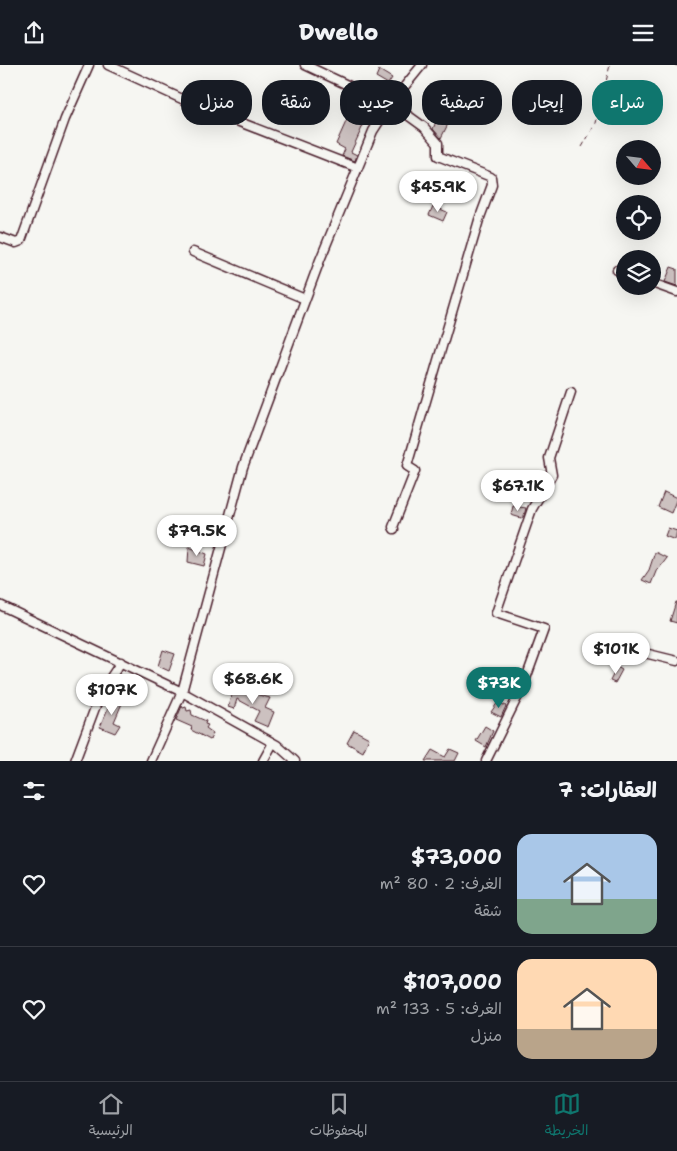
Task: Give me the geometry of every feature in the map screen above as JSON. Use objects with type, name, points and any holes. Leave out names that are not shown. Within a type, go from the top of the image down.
[{"type":"street","points":[[0,237],[16,243],[21,241],[65,119],[89,65]]},
{"type":"street","points":[[108,65],[193,104],[358,168]]},
{"type":"street","points":[[305,65],[340,81]]},
{"type":"street","points":[[410,80],[422,65]]},
{"type":"street","points":[[394,529],[392,527],[415,471],[407,466],[479,220],[492,185],[492,177],[438,156],[438,143],[424,127],[412,119]]},
{"type":"street","points":[[150,761],[182,692],[243,467],[305,299],[377,125]]},
{"type":"street","points":[[193,252],[305,299]]},
{"type":"street","points":[[661,286],[677,292]]},
{"type":"street","points":[[486,761],[524,684],[544,629],[496,613],[532,509],[552,475],[549,458],[571,393]]},
{"type":"street","points":[[0,605],[182,692],[273,743],[295,761]]},
{"type":"street","points":[[620,647],[677,661]]},
{"type":"street","points":[[75,761],[101,693],[121,662]]},
{"type":"street","points":[[263,761],[273,743]]},
{"type":"path","points":[[582,147],[596,123],[610,65]]},
{"type":"building","points":[[379,70],[392,78],[391,80],[381,80],[376,77]]},
{"type":"building","points":[[345,125],[363,125],[351,152],[357,155],[355,161],[342,156],[345,149],[336,144]]},
{"type":"building","points":[[435,125],[448,125],[441,138],[433,129]]},
{"type":"building","points":[[433,206],[447,212],[443,221],[429,215]]},
{"type":"building","points":[[671,267],[677,269],[677,286],[665,282]]},
{"type":"building","points":[[664,492],[677,498],[671,513],[658,507]]},
{"type":"building","points":[[513,506],[526,508],[524,516],[521,518],[511,515]]},
{"type":"building","points":[[668,528],[677,531],[675,540],[665,536]]},
{"type":"building","points":[[189,547],[207,554],[204,566],[188,562]]},
{"type":"building","points":[[655,552],[667,558],[657,569],[651,584],[642,580],[649,570]]},
{"type":"building","points":[[677,602],[677,623],[670,621]]},
{"type":"building","points":[[163,650],[175,654],[169,671],[158,666]]},
{"type":"building","points":[[617,667],[622,670],[615,683],[610,681]]},
{"type":"building","points":[[506,677],[516,681],[512,692],[501,688]]},
{"type":"building","points":[[233,688],[270,698],[265,708],[274,712],[268,727],[254,721],[259,711],[237,699],[234,709],[228,707]]},
{"type":"building","points":[[112,699],[123,701],[114,722],[120,725],[115,733],[100,727]]},
{"type":"building","points":[[498,702],[506,706],[501,717],[491,712]]},
{"type":"building","points":[[182,706],[183,708],[186,707],[187,711],[191,710],[192,715],[206,721],[205,724],[208,725],[206,728],[213,733],[210,740],[191,730],[192,727],[176,720]]},
{"type":"building","points":[[485,726],[493,731],[486,747],[476,741]]},
{"type":"building","points":[[354,730],[369,738],[363,752],[347,743]]},
{"type":"building","points":[[450,749],[459,753],[455,761],[425,761],[432,750],[445,757]]}]
